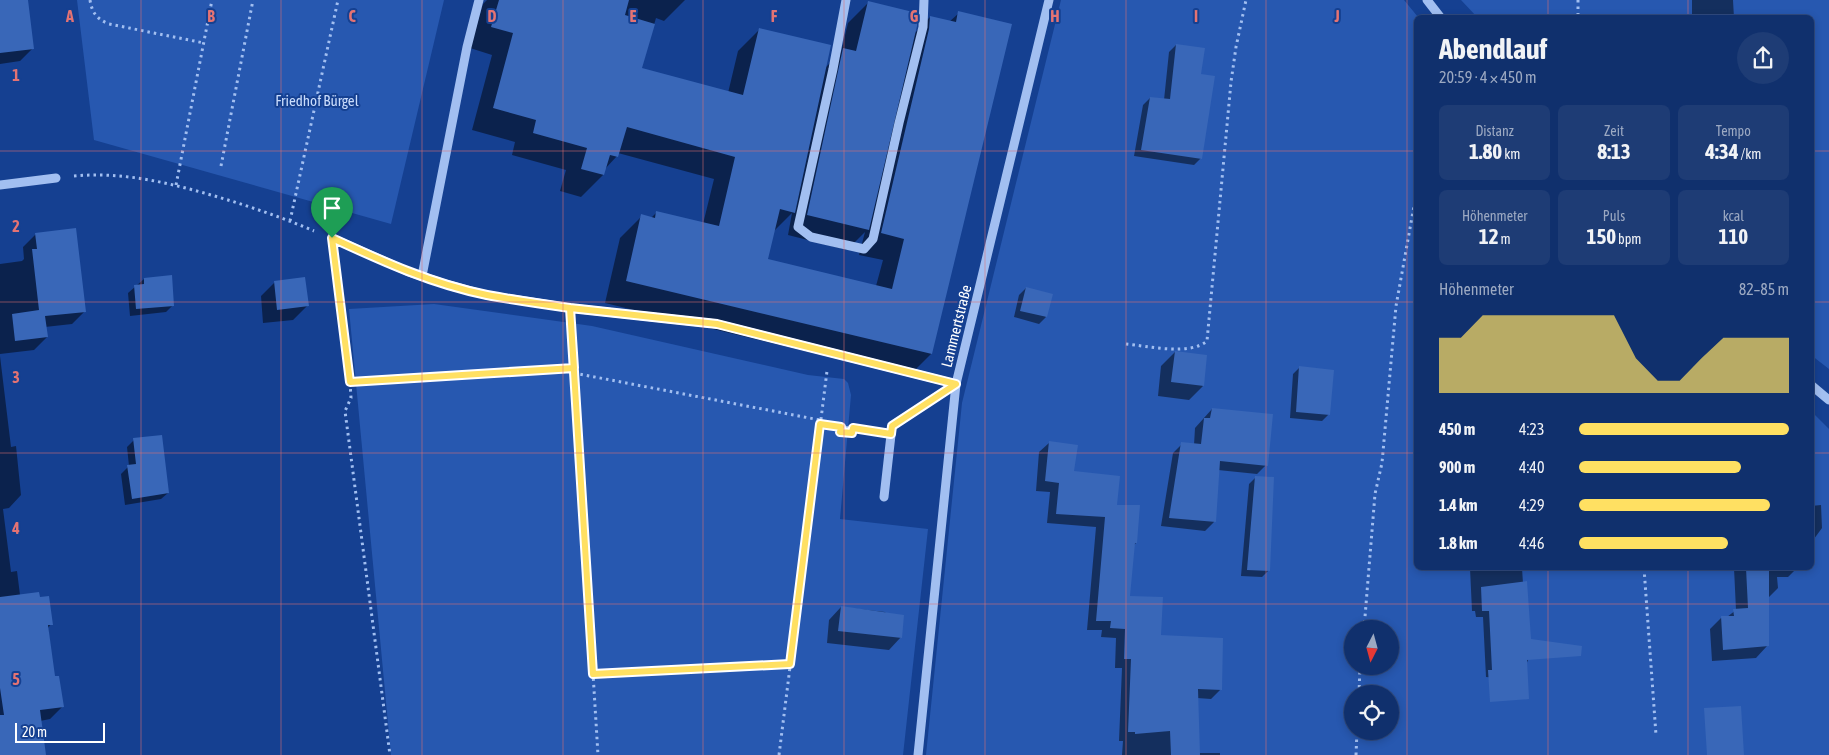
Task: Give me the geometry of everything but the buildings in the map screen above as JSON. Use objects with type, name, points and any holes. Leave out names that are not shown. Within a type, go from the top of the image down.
[{"type":"street","points":[[422,276],[467,47],[479,0]]},
{"type":"street","points":[[846,0],[798,227],[812,237],[864,249],[873,239],[923,27],[924,0]]},
{"type":"street","points":[[1427,0],[1438,15]]},
{"type":"street","name":"Lammertstraße","points":[[918,755],[956,384],[1047,1]]},
{"type":"street","points":[[0,185],[56,178]]},
{"type":"street","points":[[332,238],[382,261],[422,276],[486,295],[570,308],[717,324],[956,384]]},
{"type":"street","points":[[884,497],[892,426],[956,384]]},
{"type":"street","points":[[1814,388],[1828,400]]},
{"type":"path","points":[[90,0],[94,14],[99,20],[108,24],[204,43]]},
{"type":"path","points":[[176,185],[212,0]]},
{"type":"path","points":[[221,166],[253,0]]},
{"type":"path","points":[[290,221],[338,0]]},
{"type":"path","points":[[1126,344],[1187,349],[1200,347],[1207,341],[1231,82],[1246,0]]},
{"type":"path","points":[[1578,0],[1578,15]]},
{"type":"path","points":[[56,178],[112,175],[176,185],[254,208],[332,238],[350,382],[351,398],[345,411],[390,755]]},
{"type":"path","points":[[1365,620],[1375,494],[1382,464],[1396,306],[1414,207]]},
{"type":"path","points":[[570,308],[598,755]]},
{"type":"path","points":[[779,755],[830,352]]},
{"type":"path","points":[[350,382],[574,368]]},
{"type":"path","points":[[574,373],[841,427],[891,434]]},
{"type":"path","points":[[1644,570],[1656,735]]},
{"type":"path","points":[[593,674],[790,664]]},
{"type":"path","points":[[1356,755],[1357,740]]},
{"type":"green space","name":"Friedhof Bürgel","points":[[77,0],[444,0],[391,224],[94,140]]},
{"type":"green space","points":[[1061,0],[1404,0],[1416,15],[1414,15],[1414,570],[1814,570],[1814,414],[1829,429],[1829,755],[926,755],[962,403]]},
{"type":"green space","points":[[1461,0],[1829,0],[1829,369],[1814,357],[1814,15],[1475,15]]},
{"type":"green space","points":[[434,304],[592,326],[808,375],[844,379],[848,383],[851,395],[840,519],[928,529],[903,755],[391,755],[349,309]]},
{"type":"route","points":[[332,238],[350,382],[574,368],[570,308],[717,324],[956,384],[892,426],[891,434],[853,428],[852,433],[840,432],[841,427],[820,424],[790,664],[593,674],[574,368],[570,308],[486,295],[442,283],[382,261],[332,238]]}]
